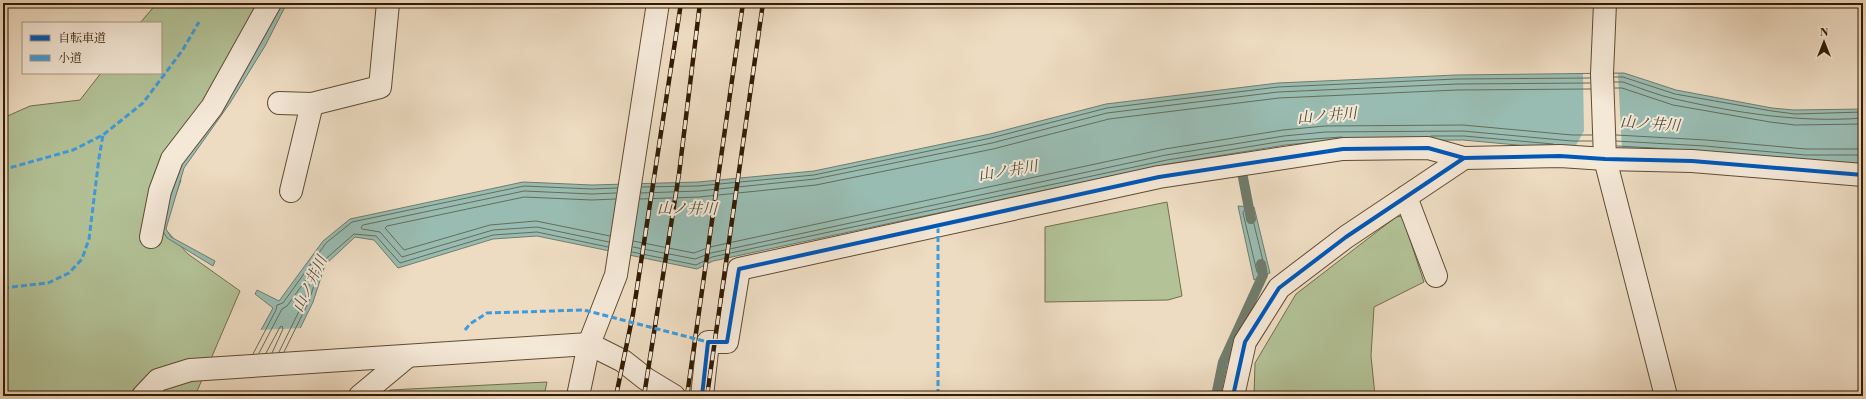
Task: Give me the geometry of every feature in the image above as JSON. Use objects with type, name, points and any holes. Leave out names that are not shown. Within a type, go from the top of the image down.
[{"type":"street","points":[[151,237],[160,191],[172,159],[212,107],[270,3]]},
{"type":"street","points":[[279,103],[312,104],[380,87],[388,3]]},
{"type":"street","points":[[578,396],[589,344],[616,275],[658,3]]},
{"type":"street","points":[[1604,3],[1602,74],[1605,155],[1666,396]]},
{"type":"street","points":[[291,191],[312,104]]},
{"type":"street","points":[[702,396],[708,342],[727,342],[739,269],[1167,176],[1343,149],[1428,148],[1464,158],[1605,155],[1863,175]]},
{"type":"street","points":[[1233,396],[1245,342],[1279,288],[1346,237],[1464,158]]},
{"type":"street","points":[[1406,197],[1436,276]]},
{"type":"street","points":[[143,396],[158,380],[190,370],[589,344],[623,361],[646,379],[674,396]]},
{"type":"street","points":[[360,396],[408,356]]},
{"type":"green space","points":[[157,3],[267,3],[166,162],[181,180],[164,228],[188,254],[240,291],[195,396],[3,396],[3,118],[30,106],[80,100],[100,74],[162,74],[162,22],[141,22]]},
{"type":"green space","points":[[1167,202],[1182,296],[1168,300],[1045,302],[1045,227]]},
{"type":"green space","points":[[1402,216],[1424,282],[1374,307],[1371,356],[1375,396],[1254,396],[1255,363],[1296,294],[1396,217]]},
{"type":"green space","points":[[547,382],[544,396],[380,396],[390,390]]},
{"type":"water","points":[[281,3],[287,3],[265,46],[230,103],[184,168],[166,229],[171,237],[215,261],[213,266],[167,238],[161,228],[180,164]]},
{"type":"water","name":"山ノ井川","points":[[1624,73],[1676,90],[1772,108],[1794,110],[1863,109],[1863,164],[1805,164],[1571,150],[1463,140],[1325,141],[1285,145],[1168,164],[713,261],[697,269],[537,236],[493,239],[398,268],[374,240],[355,237],[325,265],[313,302],[267,396],[225,396],[273,308],[255,294],[257,290],[279,301],[323,241],[350,219],[523,182],[592,185],[698,182],[814,171],[990,134],[1106,104],[1278,83],[1456,75]]},
{"type":"water","points":[[1238,206],[1254,207],[1270,273],[1254,280]]},
{"type":"pier","points":[[1583,74],[1618,74],[1622,150],[1574,149],[1584,131]]},
{"type":"pier","points":[[303,328],[269,396],[223,396],[259,330]]},
{"type":"waterway","points":[[1240,162],[1251,219]]},
{"type":"waterway","points":[[1216,396],[1223,362],[1263,275],[1261,264]]},
{"type":"railway","points":[[616,396],[633,314],[681,3]]},
{"type":"railway","points":[[644,396],[679,174],[700,3]]},
{"type":"railway","points":[[687,396],[743,3]]},
{"type":"railway","points":[[707,396],[763,3]]},
{"type":"marked path","points":[[3,172],[9,168],[73,150],[103,135],[143,103],[182,51],[199,22]]},
{"type":"marked path","points":[[3,288],[48,283],[69,273],[82,259],[89,239],[103,135]]},
{"type":"marked path","points":[[938,227],[938,396]]},
{"type":"marked path","points":[[465,330],[470,324],[487,313],[584,310],[708,342]]},
{"type":"cycle path","points":[[702,396],[708,342],[727,342],[739,269],[1159,177],[1343,149],[1428,148],[1464,158]]},
{"type":"cycle path","points":[[1233,396],[1245,342],[1279,288],[1346,237],[1464,158],[1560,156],[1605,159],[1692,161],[1863,175]]}]
